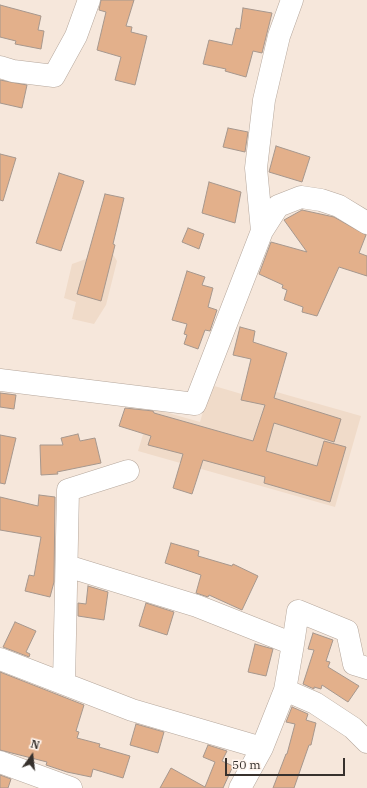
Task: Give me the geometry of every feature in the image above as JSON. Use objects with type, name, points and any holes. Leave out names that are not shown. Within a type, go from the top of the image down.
[{"type":"street","points":[[0,67],[13,71],[54,76],[76,36],[89,0]]},
{"type":"street","points":[[262,232],[256,168],[264,100],[279,36],[292,0]]},
{"type":"street","points":[[0,380],[195,404],[262,232],[278,206],[301,197],[321,200],[339,206],[367,223]]},
{"type":"street","points":[[64,683],[68,490],[128,471]]},
{"type":"street","points":[[67,566],[196,606],[293,644]]},
{"type":"street","points":[[240,788],[262,748],[285,690],[298,611],[347,631],[354,664],[367,668]]},
{"type":"street","points":[[0,659],[132,710],[262,748]]},
{"type":"street","points":[[285,690],[315,703],[353,728],[367,742]]},
{"type":"street","points":[[0,762],[71,788]]},
{"type":"shaded area","points":[[94,246],[109,248],[117,261],[106,305],[94,324],[72,319],[76,302],[64,298],[72,264],[86,259]]},
{"type":"shaded area","points":[[211,385],[262,400],[266,389],[361,416],[335,507],[138,451],[151,408],[200,422]]},
{"type":"building","points":[[101,0],[134,0],[126,26],[132,27],[131,32],[147,36],[135,85],[115,80],[121,57],[97,50],[106,12],[99,10]]},
{"type":"building","points":[[0,5],[41,16],[38,30],[44,31],[41,49],[15,44],[16,41],[0,37]]},
{"type":"building","points":[[243,8],[272,13],[262,53],[253,51],[246,77],[225,71],[226,69],[203,64],[209,40],[232,45],[236,28],[240,29]]},
{"type":"building","points":[[0,80],[27,85],[22,108],[0,103]]},
{"type":"building","points":[[228,128],[248,132],[245,152],[223,147]]},
{"type":"building","points":[[276,146],[310,157],[302,182],[269,172]]},
{"type":"building","points":[[0,154],[16,158],[3,201],[0,200]]},
{"type":"building","points":[[59,173],[84,181],[61,251],[36,243]]},
{"type":"building","points":[[209,182],[241,192],[235,223],[202,213]]},
{"type":"building","points":[[105,194],[124,198],[113,244],[115,245],[101,301],[77,294]]},
{"type":"building","points":[[302,210],[334,217],[366,235],[359,253],[367,256],[367,276],[339,267],[317,316],[302,312],[303,307],[284,300],[287,290],[282,288],[283,285],[259,274],[271,242],[307,252],[284,220]]},
{"type":"building","points":[[188,228],[204,234],[199,249],[182,242]]},
{"type":"building","points":[[187,271],[205,277],[202,285],[213,288],[208,307],[217,310],[210,331],[205,330],[198,349],[184,344],[187,335],[184,334],[187,324],[172,320]]},
{"type":"building","points":[[240,327],[255,331],[253,342],[287,353],[274,398],[341,419],[334,442],[274,423],[266,451],[317,466],[324,441],[346,447],[330,502],[264,483],[265,477],[203,460],[192,494],[173,488],[183,454],[148,445],[151,436],[119,426],[125,408],[153,411],[154,413],[253,441],[265,405],[241,400],[251,359],[233,355]]},
{"type":"building","points":[[0,393],[16,395],[14,409],[0,407]]},
{"type":"building","points":[[78,434],[80,441],[95,438],[101,463],[57,472],[58,474],[41,475],[40,445],[63,445],[61,438]]},
{"type":"building","points":[[0,435],[16,438],[5,484],[0,483]]},
{"type":"building","points":[[39,495],[55,497],[54,582],[50,597],[25,591],[29,575],[34,576],[41,537],[0,530],[0,497],[38,506]]},
{"type":"building","points":[[171,543],[199,551],[198,556],[232,566],[233,564],[258,576],[242,610],[209,595],[208,597],[196,593],[201,575],[165,563]]},
{"type":"building","points":[[88,586],[108,592],[104,620],[78,616],[78,603],[86,604]]},
{"type":"building","points":[[146,603],[174,612],[167,635],[139,626]]},
{"type":"building","points":[[15,622],[36,631],[26,652],[30,654],[29,657],[3,647]]},
{"type":"building","points":[[313,633],[333,640],[326,661],[330,662],[328,667],[359,686],[348,702],[322,685],[321,689],[314,687],[314,689],[303,684],[314,650],[308,649]]},
{"type":"building","points":[[255,644],[273,649],[266,676],[248,672]]},
{"type":"building","points":[[0,672],[84,705],[76,731],[79,732],[77,738],[100,744],[99,747],[130,756],[123,778],[93,769],[91,777],[67,772],[46,765],[47,762],[0,750]]},
{"type":"building","points":[[292,707],[308,714],[306,720],[316,723],[311,745],[309,745],[294,788],[273,788],[287,754],[295,724],[286,722]]},
{"type":"building","points":[[136,724],[164,732],[158,753],[130,745]]},
{"type":"building","points":[[208,745],[227,751],[222,761],[233,766],[223,788],[160,788],[171,768],[205,787],[215,762],[203,757]]},
{"type":"building","points":[[0,775],[11,779],[8,788],[0,788]]}]
